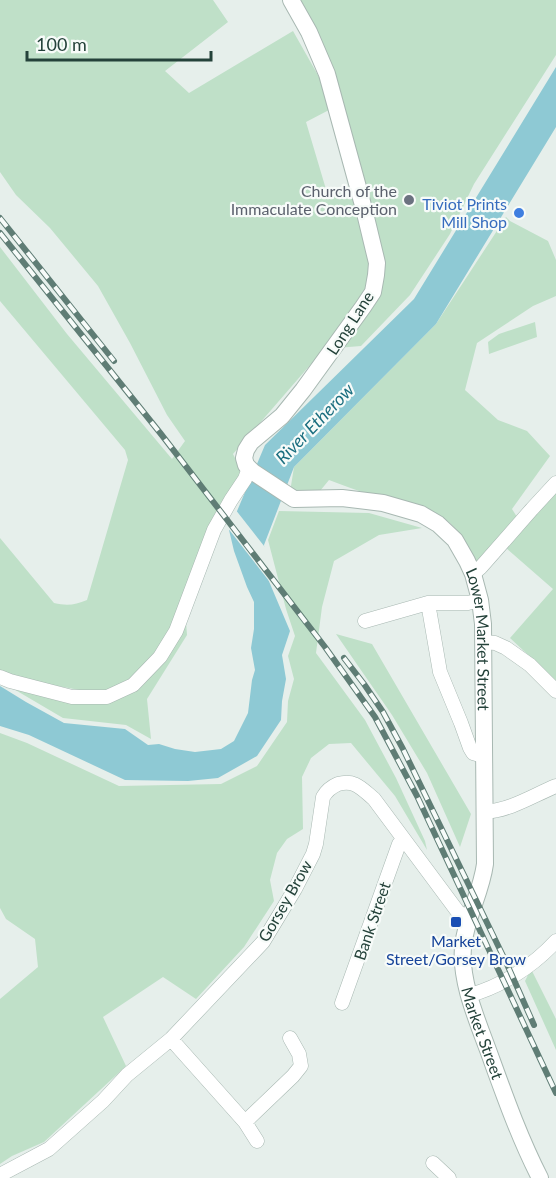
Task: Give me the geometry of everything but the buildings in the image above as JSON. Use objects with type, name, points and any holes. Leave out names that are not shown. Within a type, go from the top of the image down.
[{"type":"street","name":"Long Lane","points":[[251,470],[244,458],[251,442],[282,416],[303,390],[368,300],[373,292],[376,275],[377,263],[364,209],[327,74],[309,32],[291,0]]},
{"type":"street","name":"Lower Market Street","points":[[251,470],[291,498],[298,500],[342,498],[364,500],[421,514],[447,532],[461,550],[473,574],[482,612],[485,812],[483,876],[468,918]]},
{"type":"street","points":[[0,677],[72,697],[107,697],[133,685],[160,657],[176,631],[214,530],[251,470]]},
{"type":"street","points":[[473,574],[556,483]]},
{"type":"street","points":[[365,621],[428,603],[468,603],[480,600]]},
{"type":"street","points":[[428,603],[440,672],[470,748],[473,753],[483,756]]},
{"type":"street","points":[[483,642],[495,643],[506,648],[530,665],[556,691]]},
{"type":"street","name":"Gorsey Brow","points":[[0,1175],[49,1149],[127,1076],[171,1039],[263,942],[313,854],[323,797],[332,787],[348,782],[359,786],[374,799],[458,912],[468,918]]},
{"type":"street","points":[[485,812],[509,807],[556,786]]},
{"type":"street","name":"Bank Street","points":[[342,1003],[399,844],[404,840]]},
{"type":"street","name":"Market Street","points":[[468,918],[463,948],[464,967],[470,994],[523,1144],[540,1178]]},
{"type":"street","points":[[470,994],[482,991],[523,970],[556,941]]},
{"type":"street","points":[[244,1122],[302,1066],[299,1054],[290,1038]]},
{"type":"street","points":[[171,1039],[244,1122],[257,1141]]},
{"type":"street","points":[[432,1163],[449,1178]]},
{"type":"green space","points":[[0,0],[213,0],[228,22],[165,71],[189,93],[293,31],[319,77],[329,110],[306,122],[328,196],[362,186],[300,0],[556,0],[556,55],[474,184],[450,234],[410,295],[361,346],[324,349],[233,454],[243,474],[217,515],[186,622],[187,635],[147,699],[151,739],[126,725],[63,718],[12,688],[96,693],[8,677],[0,673],[0,538],[54,603],[71,604],[87,600],[128,460],[125,450],[0,301],[0,247],[67,334],[172,459],[185,441],[167,415],[98,286],[50,228],[16,195],[0,172]]},
{"type":"green space","points":[[506,217],[548,241],[556,260],[556,296],[533,306],[477,343],[465,390],[498,420],[527,431],[550,456],[512,509],[517,517],[482,559],[476,561],[450,523],[422,507],[372,495],[329,480],[320,491],[290,492],[294,467],[436,324]]},
{"type":"green space","points":[[535,322],[537,337],[489,354],[488,342],[499,334]]},
{"type":"green space","points":[[556,493],[556,681],[510,638],[553,589],[505,547]]},
{"type":"green space","points":[[279,511],[369,513],[422,528],[379,535],[334,561],[322,607],[316,653],[365,720],[396,778],[427,850],[395,796],[351,743],[329,744],[311,758],[302,777],[303,829],[287,839],[277,853],[270,880],[274,901],[244,947],[196,999],[163,977],[103,1017],[126,1066],[44,1142],[0,1164],[0,999],[38,967],[35,939],[6,919],[0,908],[0,733],[27,743],[119,786],[221,784],[257,766],[287,722],[288,701],[294,679],[288,656],[295,636],[268,540]]},
{"type":"green space","points":[[336,634],[372,644],[471,814],[460,847],[427,773],[392,715]]},
{"type":"green space","points":[[531,969],[556,1019],[556,1050],[525,981]]},
{"type":"water","name":"River Etherow","points":[[556,67],[556,127],[436,324],[294,467],[264,545],[268,579],[290,631],[282,655],[286,679],[281,720],[257,756],[218,778],[188,781],[125,780],[29,735],[0,726],[0,686],[64,723],[125,729],[148,745],[159,744],[195,752],[221,749],[234,741],[248,713],[255,670],[251,648],[254,602],[234,551],[229,530],[265,445],[414,299]]},
{"type":"pier","points":[[235,509],[268,551],[271,578],[276,590],[227,527]]},
{"type":"railway","points":[[0,218],[114,361]]},
{"type":"railway","points":[[0,233],[161,434],[325,647],[375,717],[417,796],[556,1093]]},
{"type":"railway","points":[[344,658],[383,712],[403,749],[534,1025]]},
{"type":"place","name":"Church of the Immaculate Conception","points":[[409,200]]},
{"type":"place","name":"Tiviot Prints Mill Shop","points":[[519,213]]},
{"type":"place","name":"Market Street/Gorsey Brow","points":[[456,922]]}]
